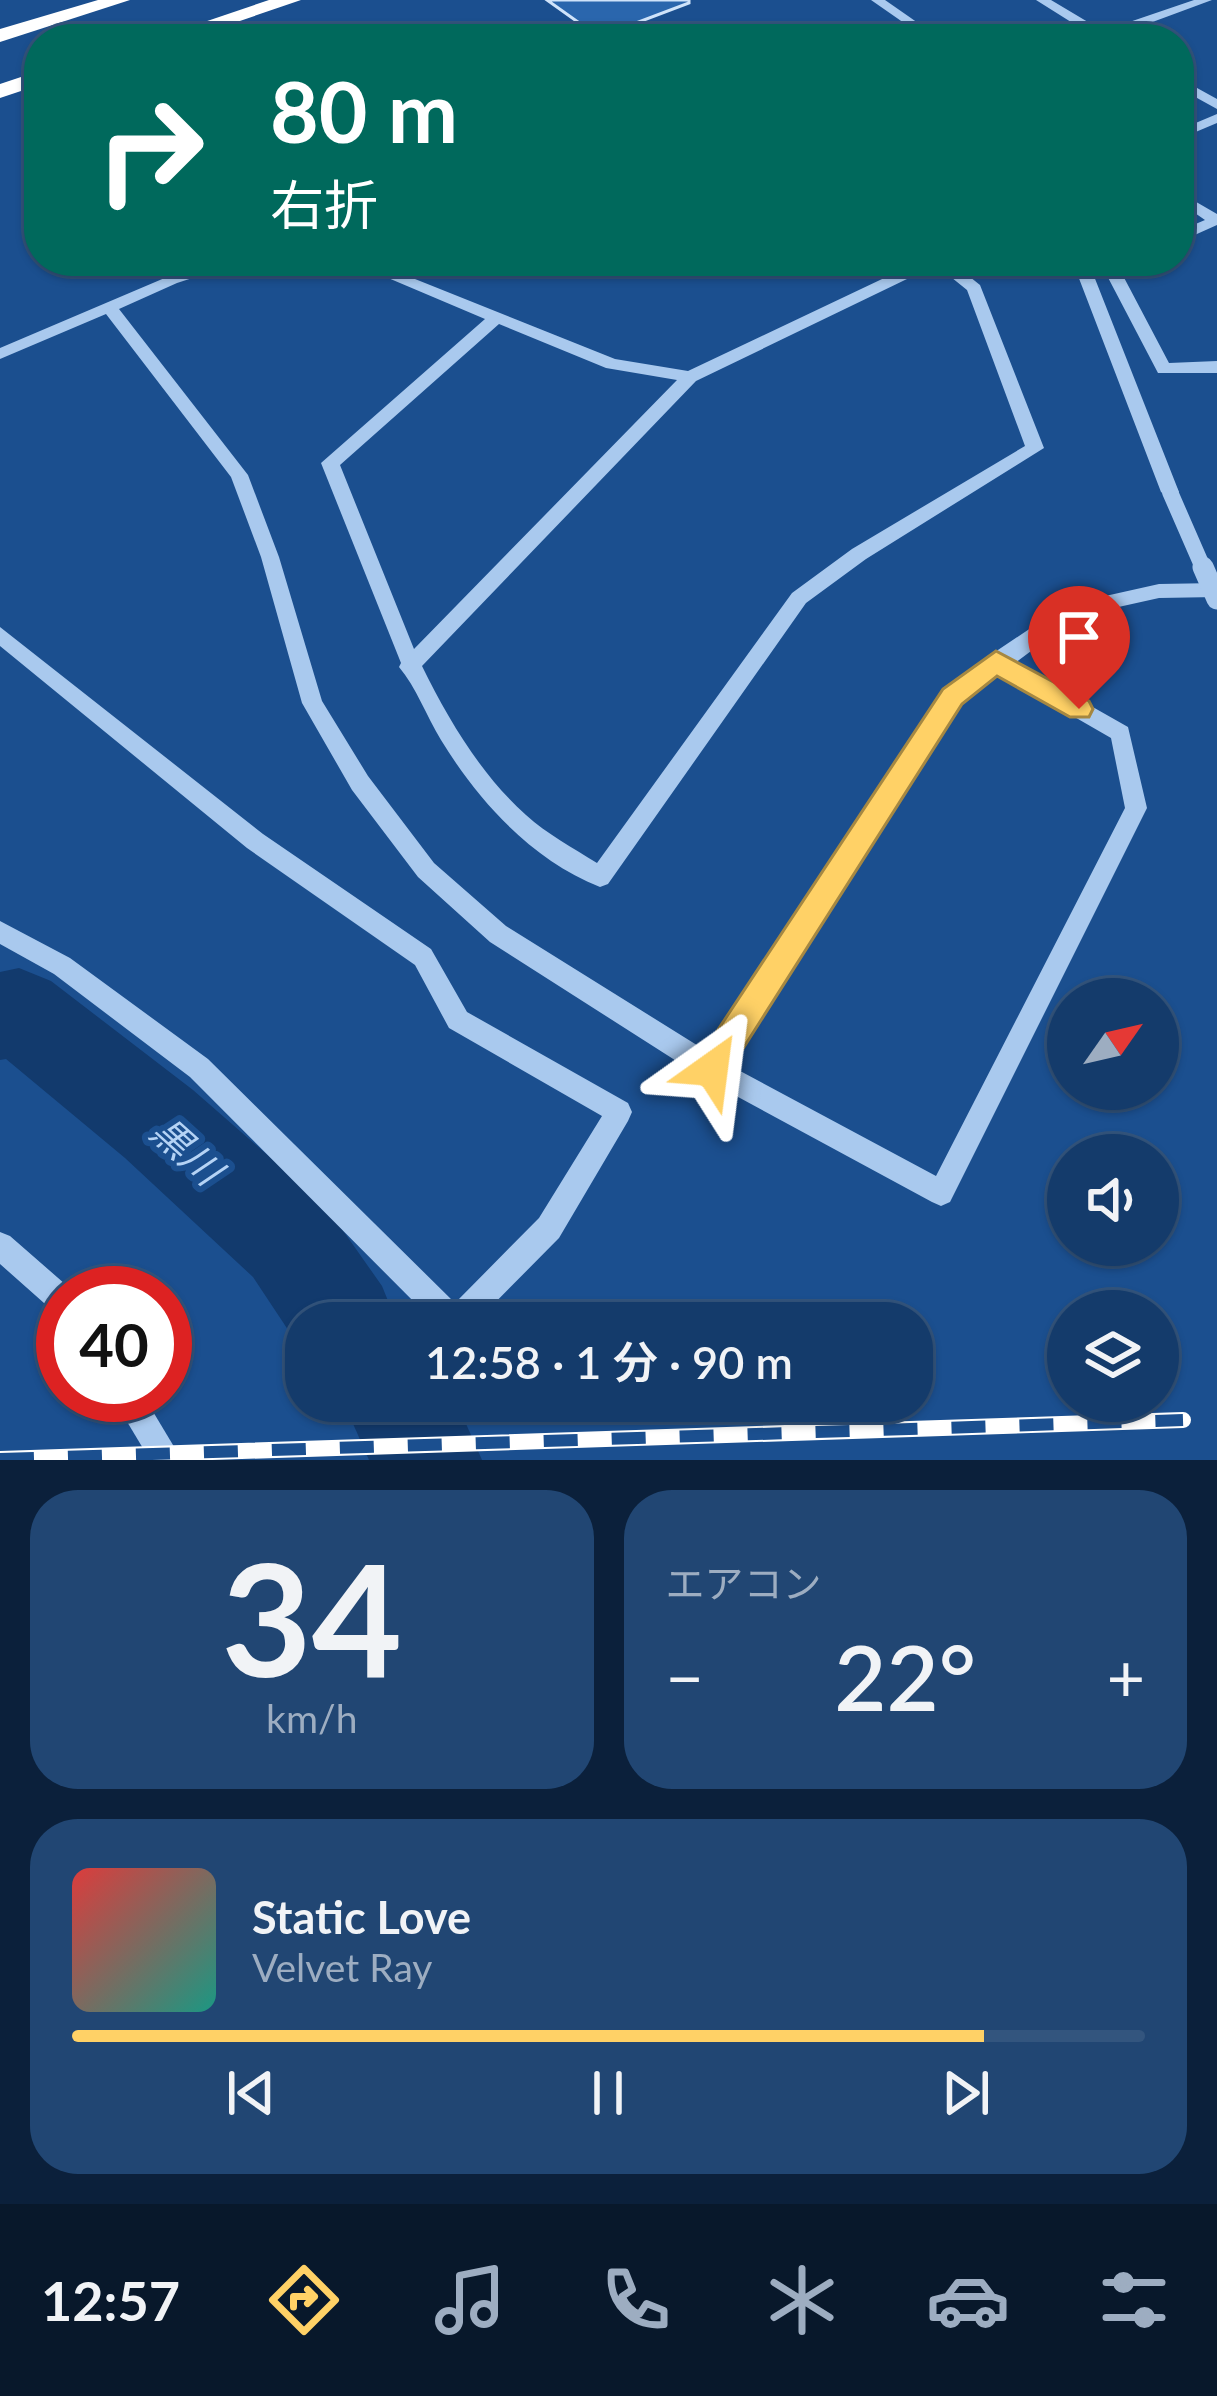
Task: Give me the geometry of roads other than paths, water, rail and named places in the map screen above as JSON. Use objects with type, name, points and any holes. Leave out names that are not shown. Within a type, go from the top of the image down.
[{"type":"highway","points":[[0,17],[57,0]]},
{"type":"highway","points":[[40,24],[120,0]]},
{"type":"highway","points":[[213,24],[291,0]]},
{"type":"street","points":[[877,0],[913,24]]},
{"type":"street","points":[[1042,0],[1082,24]]},
{"type":"street","points":[[1140,24],[1206,0]]},
{"type":"street","points":[[0,355],[186,276]]},
{"type":"street","points":[[393,276],[612,364],[690,376]]},
{"type":"street","points":[[410,667],[690,376],[904,276]]},
{"type":"street","points":[[496,318],[330,463],[410,667],[454,743],[512,817],[600,877],[799,598],[859,554],[1035,448],[974,287],[958,276]]},
{"type":"street","points":[[1086,276],[1217,599]]},
{"type":"street","points":[[1115,276],[1163,369],[1217,367]]},
{"type":"street","points":[[111,310],[239,475],[270,557],[312,703],[360,783],[426,870],[498,934],[712,1069],[941,1193],[1136,808],[1121,733],[996,662]]},
{"type":"street","points":[[712,1069],[952,697],[1072,610],[1159,591],[1217,590]]},
{"type":"street","points":[[0,635],[255,841],[423,957],[458,1020],[619,1112],[549,1228],[455,1323],[199,1068],[62,966],[0,932]]},
{"type":"street","points":[[2,1249],[36,1278]]},
{"type":"street","points":[[143,1422],[167,1460]]},
{"type":"waterway","name":"黒川","points":[[0,1016],[19,1012],[159,1124],[289,1241],[331,1302]]},
{"type":"waterway","name":"黒川","points":[[408,1422],[427,1460]]},
{"type":"railway","points":[[0,1459],[1183,1420]]}]
